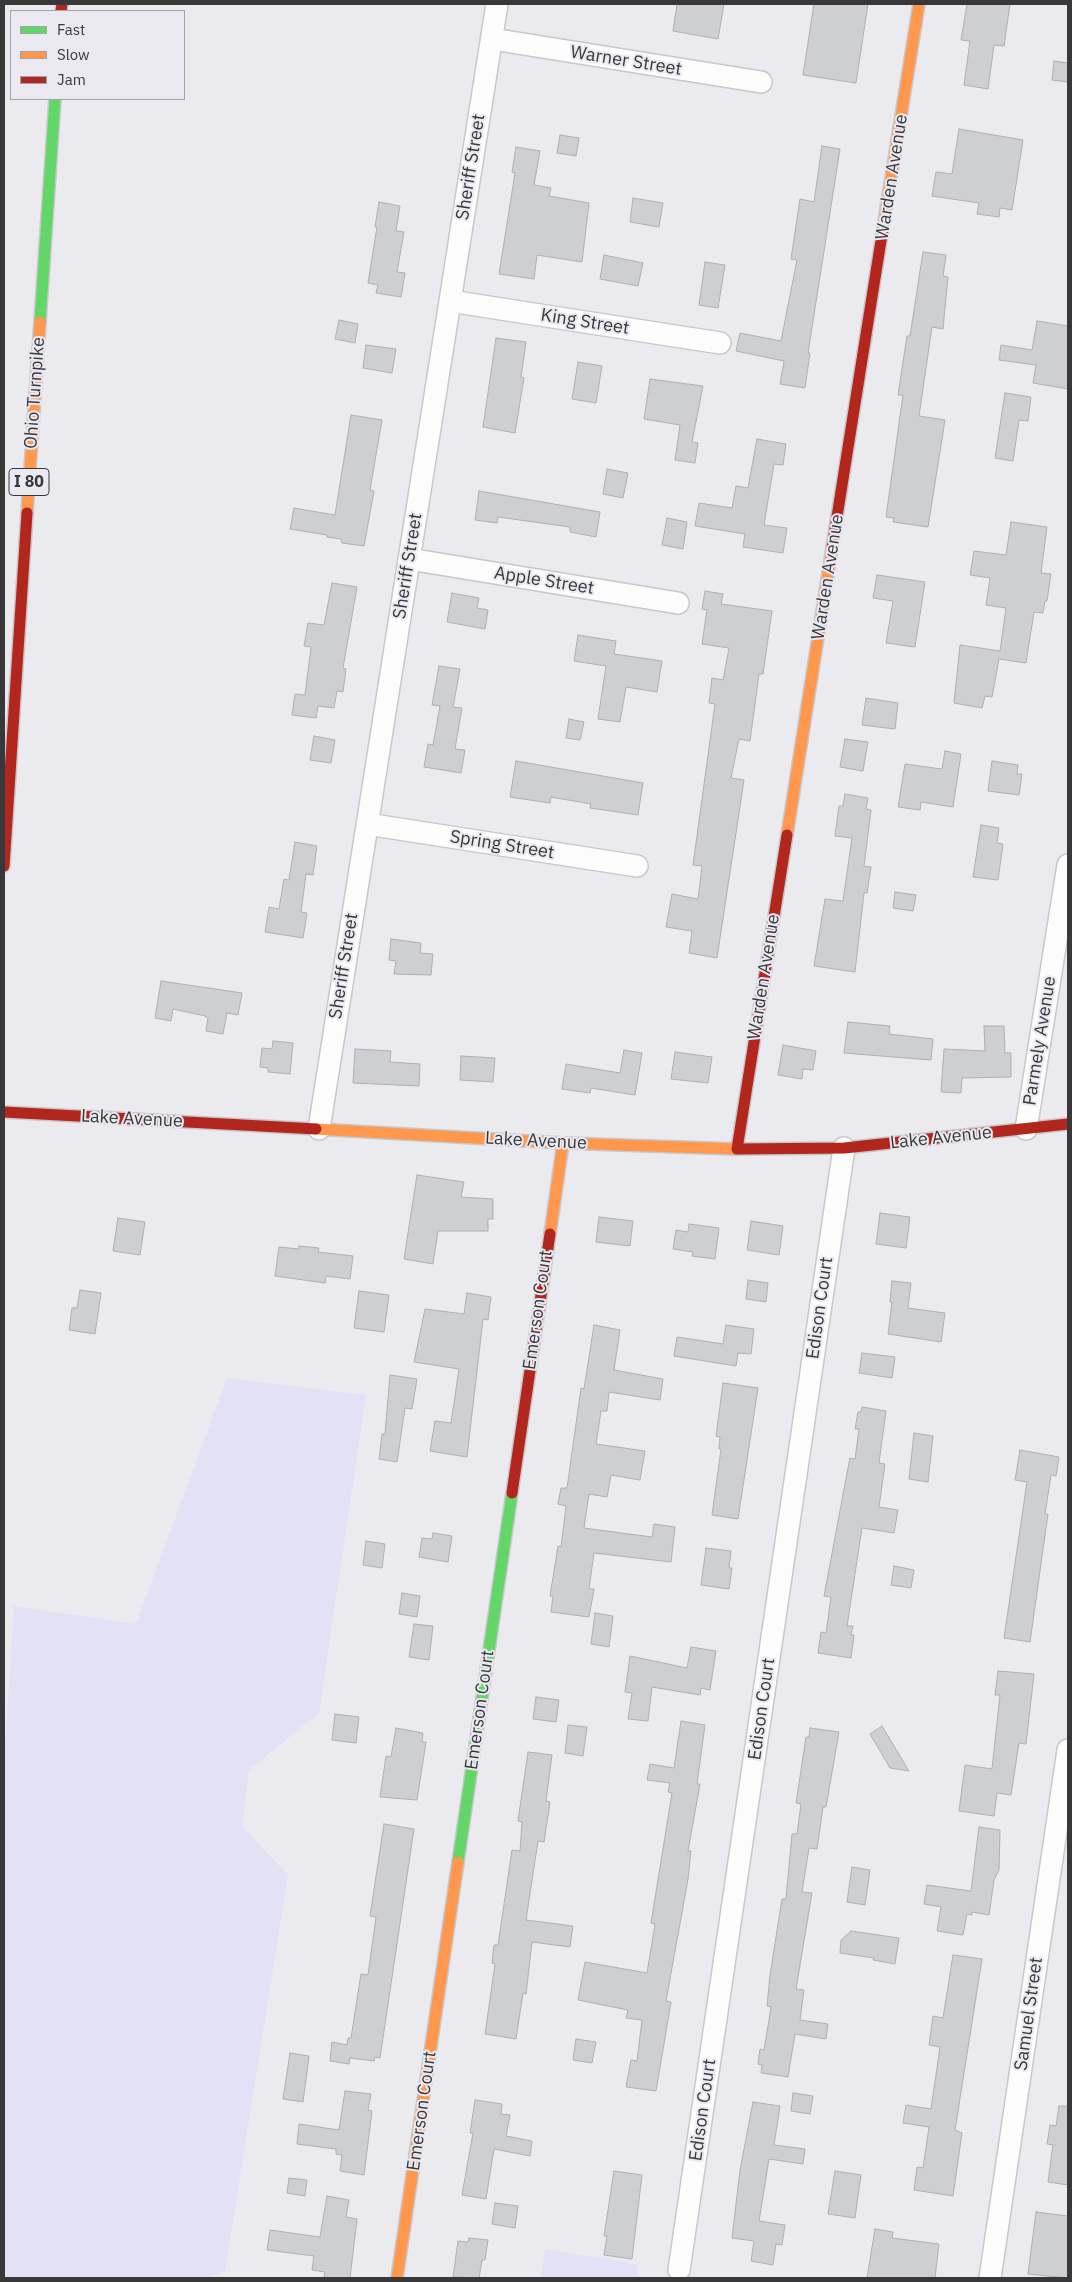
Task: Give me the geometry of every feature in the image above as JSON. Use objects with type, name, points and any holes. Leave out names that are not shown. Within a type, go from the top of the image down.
[{"type":"main road","name":"Warden Avenue","points":[[736,1150],[920,4]]},
{"type":"main road","name":"Ohio Turnpike","points":[[4,866],[55,100]]},
{"type":"main road","name":"Lake Avenue","points":[[4,1112],[563,1143],[736,1150],[844,1148],[1068,1124]]},
{"type":"main road","name":"Emerson Court","points":[[397,2278],[563,1143]]},
{"type":"street","name":"Sheriff Street","points":[[319,1129],[497,4]]},
{"type":"street","name":"Warner Street","points":[[492,40],[761,82]]},
{"type":"street","name":"King Street","points":[[450,300],[720,343]]},
{"type":"street","name":"Apple Street","points":[[409,559],[678,603]]},
{"type":"street","name":"Spring Street","points":[[367,824],[637,866]]},
{"type":"street","name":"Parmely Avenue","points":[[1026,1129],[1068,865]]},
{"type":"street","name":"Edison Court","points":[[679,2270],[844,1148]]},
{"type":"street","name":"Samuel Street","points":[[990,2278],[1067,1764]]},
{"type":"shaded area","points":[[227,1378],[366,1395],[319,1713],[249,1770],[242,1826],[288,1875],[225,2271],[205,2278],[4,2278],[4,1763],[14,1606],[136,1624]]},
{"type":"shaded area","points":[[545,2249],[637,2264],[639,2278],[541,2278]]},
{"type":"building","points":[[677,4],[724,4],[718,39],[673,31]]},
{"type":"building","points":[[814,4],[868,4],[856,83],[803,75]]},
{"type":"building","points":[[967,4],[1010,4],[1004,46],[994,45],[988,89],[964,85],[970,41],[961,40]]},
{"type":"building","points":[[1054,61],[1068,63],[1068,82],[1052,80]]},
{"type":"building","points":[[959,129],[1023,140],[1012,210],[1000,208],[999,217],[977,214],[979,203],[932,196],[936,172],[952,174]]},
{"type":"building","points":[[560,135],[579,138],[576,156],[557,153]]},
{"type":"building","points":[[822,146],[840,149],[808,353],[810,353],[805,388],[780,384],[784,361],[736,351],[740,333],[781,341],[797,260],[791,259],[800,199],[814,202]]},
{"type":"building","points":[[516,147],[540,151],[534,185],[551,188],[549,196],[589,203],[582,262],[537,255],[534,279],[499,274],[515,173],[512,172]]},
{"type":"building","points":[[633,198],[663,203],[659,227],[630,222]]},
{"type":"building","points":[[379,202],[400,206],[396,231],[404,232],[397,272],[405,273],[401,297],[376,293],[378,285],[368,283]]},
{"type":"building","points":[[923,252],[946,255],[943,276],[948,277],[943,329],[932,327],[919,416],[945,420],[928,527],[893,522],[894,518],[886,517],[903,395],[898,395],[907,336],[910,336]]},
{"type":"building","points":[[604,255],[643,263],[638,286],[600,279]]},
{"type":"building","points":[[705,262],[725,265],[718,308],[699,305]]},
{"type":"building","points":[[339,320],[358,324],[355,343],[335,339]]},
{"type":"building","points":[[1037,321],[1068,326],[1068,389],[1033,383],[1036,365],[999,360],[1001,345],[1032,350]]},
{"type":"building","points":[[496,338],[526,342],[521,377],[524,378],[515,433],[483,427]]},
{"type":"building","points":[[366,345],[396,349],[392,373],[363,368]]},
{"type":"building","points":[[578,362],[602,366],[596,403],[572,399]]},
{"type":"building","points":[[650,379],[703,386],[692,442],[698,443],[695,463],[675,460],[680,425],[644,419]]},
{"type":"building","points":[[1005,393],[1031,397],[1028,421],[1019,420],[1013,461],[995,458]]},
{"type":"building","points":[[351,415],[382,420],[370,490],[374,491],[364,546],[342,543],[341,539],[327,537],[327,535],[290,529],[294,508],[335,515]]},
{"type":"building","points":[[757,439],[786,444],[783,465],[774,464],[764,525],[787,528],[783,553],[743,547],[745,534],[695,526],[699,503],[732,508],[736,486],[748,488]]},
{"type":"building","points":[[607,469],[628,473],[623,498],[603,494]]},
{"type":"building","points":[[479,491],[600,512],[596,537],[570,532],[570,527],[498,517],[497,523],[475,520]]},
{"type":"building","points":[[667,518],[687,522],[683,549],[662,545]]},
{"type":"building","points":[[1011,522],[1047,527],[1041,573],[1051,574],[1047,601],[1045,601],[1043,613],[1034,612],[1026,663],[999,659],[992,697],[985,696],[982,708],[954,703],[960,645],[1000,651],[1006,608],[986,605],[990,578],[970,575],[974,551],[1006,555]]},
{"type":"building","points":[[877,575],[925,582],[915,647],[886,643],[893,601],[873,598]]},
{"type":"building","points":[[332,583],[357,587],[343,668],[346,669],[343,692],[337,691],[334,708],[318,706],[316,718],[292,715],[295,694],[305,695],[311,647],[304,646],[308,623],[324,625]]},
{"type":"building","points":[[705,591],[723,594],[721,604],[772,611],[763,674],[759,674],[750,741],[739,739],[731,778],[744,780],[717,958],[689,953],[692,931],[666,927],[672,894],[698,899],[702,866],[693,865],[715,704],[709,703],[712,678],[723,680],[729,648],[702,644],[707,610],[702,609]]},
{"type":"building","points":[[452,593],[479,598],[477,608],[488,610],[485,629],[447,622]]},
{"type":"building","points":[[578,635],[616,641],[614,654],[662,661],[657,692],[626,687],[620,722],[598,719],[606,666],[574,661]]},
{"type":"building","points":[[439,666],[460,669],[453,707],[462,708],[455,749],[465,750],[461,773],[424,767],[428,744],[433,745],[440,706],[432,705]]},
{"type":"building","points":[[866,698],[898,703],[895,729],[862,725]]},
{"type":"building","points":[[569,719],[584,722],[580,740],[566,738]]},
{"type":"building","points":[[314,736],[335,740],[331,763],[310,760]]},
{"type":"building","points":[[845,739],[868,742],[863,771],[840,767]]},
{"type":"building","points":[[945,751],[961,754],[953,807],[921,802],[920,810],[898,807],[905,764],[942,769]]},
{"type":"building","points":[[516,761],[643,783],[638,815],[590,808],[591,804],[551,797],[550,803],[510,797]]},
{"type":"building","points":[[992,761],[1018,765],[1017,774],[1022,774],[1019,795],[988,791]]},
{"type":"building","points":[[845,794],[868,798],[866,809],[871,810],[864,866],[871,867],[867,893],[864,893],[855,972],[814,966],[825,899],[843,901],[852,838],[835,836],[839,806],[843,806]]},
{"type":"building","points":[[981,825],[999,828],[997,843],[1003,844],[998,880],[973,877]]},
{"type":"building","points":[[295,842],[317,846],[313,875],[306,874],[301,912],[307,913],[303,938],[265,932],[269,907],[279,909],[284,879],[289,880]]},
{"type":"building","points":[[895,892],[916,895],[913,911],[893,908]]},
{"type":"building","points":[[391,939],[421,943],[420,953],[433,954],[431,975],[394,974],[396,961],[389,960]]},
{"type":"building","points":[[161,981],[242,993],[238,1015],[227,1013],[223,1034],[206,1031],[208,1018],[205,1016],[173,1009],[171,1021],[155,1018]]},
{"type":"building","points":[[848,1022],[890,1026],[889,1034],[933,1039],[931,1060],[844,1053]]},
{"type":"building","points":[[984,1026],[1004,1026],[1005,1053],[1011,1053],[1011,1077],[962,1078],[961,1093],[941,1092],[944,1049],[985,1051]]},
{"type":"building","points":[[273,1041],[293,1043],[290,1074],[268,1072],[268,1068],[260,1067],[262,1048],[272,1049]]},
{"type":"building","points":[[783,1045],[816,1051],[813,1070],[803,1069],[802,1079],[778,1075]]},
{"type":"building","points":[[355,1049],[391,1051],[390,1062],[420,1064],[419,1086],[353,1083]]},
{"type":"building","points":[[624,1050],[642,1053],[635,1095],[591,1088],[590,1093],[562,1089],[566,1064],[620,1073]]},
{"type":"building","points":[[675,1052],[712,1057],[708,1083],[671,1079]]},
{"type":"building","points":[[461,1056],[495,1058],[493,1082],[460,1080]]},
{"type":"building","points":[[417,1175],[464,1182],[461,1197],[493,1199],[493,1219],[488,1219],[488,1231],[438,1231],[433,1264],[404,1259]]},
{"type":"building","points":[[880,1213],[910,1217],[906,1248],[876,1244]]},
{"type":"building","points":[[599,1217],[633,1221],[630,1246],[596,1242]]},
{"type":"building","points":[[118,1218],[145,1222],[140,1255],[113,1251]]},
{"type":"building","points":[[751,1221],[783,1226],[779,1255],[747,1250]]},
{"type":"building","points":[[689,1224],[719,1228],[715,1259],[692,1256],[693,1252],[673,1249],[676,1230],[688,1232]]},
{"type":"building","points":[[299,1246],[319,1248],[318,1252],[353,1256],[350,1279],[326,1276],[325,1283],[275,1276],[279,1247],[299,1249]]},
{"type":"building","points":[[748,1280],[768,1283],[766,1302],[746,1299]]},
{"type":"building","points":[[892,1281],[911,1283],[908,1308],[945,1313],[941,1342],[888,1334],[892,1302],[890,1302]]},
{"type":"building","points":[[80,1290],[101,1293],[95,1334],[69,1330],[72,1308],[77,1308]]},
{"type":"building","points":[[359,1291],[389,1295],[384,1332],[354,1328]]},
{"type":"building","points":[[467,1293],[491,1297],[488,1320],[483,1319],[467,1457],[430,1451],[435,1421],[451,1423],[459,1369],[414,1362],[425,1309],[464,1314]]},
{"type":"building","points":[[594,1325],[620,1330],[614,1370],[663,1379],[660,1400],[609,1392],[607,1411],[601,1411],[596,1444],[645,1451],[640,1480],[611,1475],[607,1497],[589,1494],[584,1528],[652,1537],[654,1524],[675,1527],[671,1562],[594,1553],[589,1589],[594,1589],[589,1617],[551,1612],[553,1596],[550,1596],[558,1546],[561,1547],[566,1506],[558,1504],[561,1488],[567,1488],[581,1388],[584,1389]]},
{"type":"building","points":[[726,1325],[754,1329],[751,1354],[738,1353],[736,1366],[674,1356],[677,1337],[723,1344]]},
{"type":"building","points":[[862,1353],[895,1357],[892,1378],[859,1373]]},
{"type":"building","points":[[390,1375],[417,1379],[412,1409],[405,1408],[397,1462],[379,1459],[382,1434],[385,1434]]},
{"type":"building","points":[[723,1383],[758,1388],[738,1519],[712,1515],[721,1449],[719,1449],[720,1437],[716,1436]]},
{"type":"building","points":[[862,1407],[886,1411],[879,1463],[885,1464],[879,1507],[898,1510],[894,1533],[862,1528],[847,1626],[853,1626],[851,1635],[854,1635],[851,1658],[818,1653],[821,1632],[826,1633],[831,1597],[824,1596],[850,1458],[855,1459],[859,1429],[855,1429],[858,1412],[861,1412]]},
{"type":"building","points":[[914,1433],[933,1436],[928,1482],[909,1479]]},
{"type":"building","points":[[1020,1450],[1059,1457],[1056,1476],[1051,1475],[1045,1514],[1048,1514],[1030,1642],[1004,1638],[1027,1482],[1015,1480]]},
{"type":"building","points":[[433,1533],[452,1536],[448,1562],[419,1557],[422,1538],[432,1539]]},
{"type":"building","points":[[366,1541],[385,1544],[382,1568],[363,1565]]},
{"type":"building","points":[[706,1548],[731,1551],[729,1568],[732,1568],[729,1589],[701,1585]]},
{"type":"building","points":[[894,1566],[914,1570],[911,1588],[891,1585]]},
{"type":"building","points":[[402,1593],[420,1596],[417,1617],[399,1614]]},
{"type":"building","points":[[595,1613],[613,1616],[609,1647],[591,1644]]},
{"type":"building","points":[[414,1624],[433,1626],[429,1660],[409,1657]]},
{"type":"building","points":[[691,1647],[716,1651],[710,1690],[701,1688],[700,1695],[652,1687],[648,1721],[628,1719],[632,1693],[625,1692],[630,1656],[687,1668]]},
{"type":"building","points":[[998,1671],[1034,1674],[1026,1744],[1019,1743],[1011,1795],[997,1793],[994,1816],[959,1811],[965,1765],[992,1769],[1000,1695],[995,1695]]},
{"type":"building","points":[[536,1697],[559,1700],[556,1722],[533,1719]]},
{"type":"building","points":[[335,1714],[359,1717],[356,1743],[332,1740]]},
{"type":"building","points":[[681,1721],[705,1725],[697,1784],[700,1784],[688,1851],[691,1851],[688,1879],[666,2001],[671,2002],[656,2091],[626,2087],[631,2060],[637,2061],[642,2020],[626,2018],[628,2010],[578,2000],[585,1962],[647,1973],[655,1924],[651,1923],[672,1793],[668,1792],[670,1783],[647,1780],[650,1764],[674,1768]]},
{"type":"building","points":[[568,1725],[587,1727],[583,1756],[565,1753]]},
{"type":"building","points":[[882,1726],[909,1771],[890,1768],[870,1734]]},
{"type":"building","points":[[396,1728],[423,1733],[422,1742],[426,1742],[417,1800],[380,1797],[386,1756],[391,1757]]},
{"type":"building","points":[[810,1728],[839,1732],[826,1807],[823,1807],[817,1849],[809,1848],[802,1892],[812,1893],[796,1989],[804,1990],[800,2020],[828,2024],[826,2039],[795,2034],[788,2077],[761,2073],[762,2065],[758,2064],[760,2049],[764,2050],[769,2020],[771,2007],[767,2006],[770,1975],[782,1899],[786,1899],[792,1834],[797,1834],[801,1804],[796,1803],[806,1737],[809,1737]]},
{"type":"building","points":[[528,1752],[552,1755],[546,1801],[550,1802],[544,1842],[538,1841],[526,1920],[573,1926],[570,1947],[532,1942],[526,1994],[523,1993],[516,2039],[485,2034],[495,1964],[492,1963],[494,1945],[498,1945],[512,1850],[520,1851],[522,1822],[518,1821]]},
{"type":"building","points":[[384,1824],[414,1829],[380,2058],[375,2057],[374,2061],[350,2058],[349,2064],[330,2061],[332,2042],[347,2045],[348,2038],[351,2038],[361,1974],[368,1975],[376,1917],[370,1916]]},
{"type":"building","points":[[979,1827],[1000,1830],[999,1870],[994,1880],[989,1915],[972,1912],[972,1915],[967,1914],[963,1935],[937,1931],[941,1907],[924,1904],[927,1885],[971,1891]]},
{"type":"building","points":[[852,1867],[870,1870],[865,1905],[847,1902]]},
{"type":"building","points":[[851,1931],[899,1938],[895,1964],[873,1960],[874,1958],[840,1953],[841,1940]]},
{"type":"building","points":[[953,1955],[982,1959],[955,2130],[962,2133],[953,2196],[914,2190],[917,2167],[923,2168],[929,2127],[903,2123],[906,2105],[931,2109],[940,2047],[929,2045],[933,2016],[943,2018]]},
{"type":"building","points":[[576,2039],[596,2042],[592,2063],[573,2060]]},
{"type":"building","points":[[290,2053],[309,2056],[303,2102],[283,2099]]},
{"type":"building","points":[[345,2091],[371,2094],[368,2110],[372,2111],[364,2175],[340,2171],[342,2155],[336,2154],[336,2149],[297,2144],[299,2124],[339,2130]]},
{"type":"building","points":[[793,2093],[813,2096],[810,2114],[791,2111]]},
{"type":"building","points":[[475,2100],[502,2104],[501,2114],[510,2115],[506,2136],[532,2141],[530,2156],[494,2149],[486,2199],[462,2195],[473,2133],[470,2133]]},
{"type":"building","points":[[753,2102],[780,2106],[774,2145],[805,2149],[803,2164],[769,2159],[759,2221],[785,2225],[782,2245],[776,2244],[773,2265],[751,2261],[754,2241],[732,2238],[740,2170]]},
{"type":"building","points":[[1059,2106],[1068,2106],[1068,2185],[1048,2182],[1053,2145],[1047,2144],[1050,2125],[1056,2126]]},
{"type":"building","points":[[614,2171],[642,2175],[632,2259],[604,2255],[607,2236],[604,2236]]},
{"type":"building","points":[[835,2171],[861,2175],[855,2218],[828,2214]]},
{"type":"building","points":[[289,2178],[307,2180],[305,2196],[287,2193]]},
{"type":"building","points":[[327,2196],[349,2200],[346,2217],[357,2219],[350,2278],[324,2278],[325,2272],[312,2270],[314,2256],[267,2250],[270,2230],[320,2237]]},
{"type":"building","points":[[495,2203],[518,2206],[515,2228],[492,2224]]},
{"type":"building","points":[[1036,2212],[1068,2216],[1068,2278],[1028,2274]]},
{"type":"building","points":[[875,2229],[893,2232],[892,2238],[939,2244],[935,2278],[867,2278]]},
{"type":"building","points":[[469,2238],[488,2240],[485,2260],[482,2260],[479,2278],[453,2277],[458,2241],[468,2242]]},
{"type":"traffic: fast","points":[[40,322],[55,100]]},
{"type":"traffic: fast","points":[[458,1862],[512,1493]]},
{"type":"traffic: slow","points":[[883,228],[919,4]]},
{"type":"traffic: slow","points":[[27,513],[40,322]]},
{"type":"traffic: slow","points":[[787,835],[832,548]]},
{"type":"traffic: slow","points":[[316,1129],[563,1143],[737,1149]]},
{"type":"traffic: slow","points":[[550,1234],[563,1143]]},
{"type":"traffic: slow","points":[[397,2278],[458,1862]]},
{"type":"traffic: jam","points":[[61,10],[62,4]]},
{"type":"traffic: jam","points":[[832,548],[883,228]]},
{"type":"traffic: jam","points":[[4,866],[27,513]]},
{"type":"traffic: jam","points":[[737,1149],[787,835]]},
{"type":"traffic: jam","points":[[4,1112],[316,1129]]},
{"type":"traffic: jam","points":[[737,1149],[844,1148],[1068,1124]]},
{"type":"traffic: jam","points":[[512,1493],[550,1234]]}]
